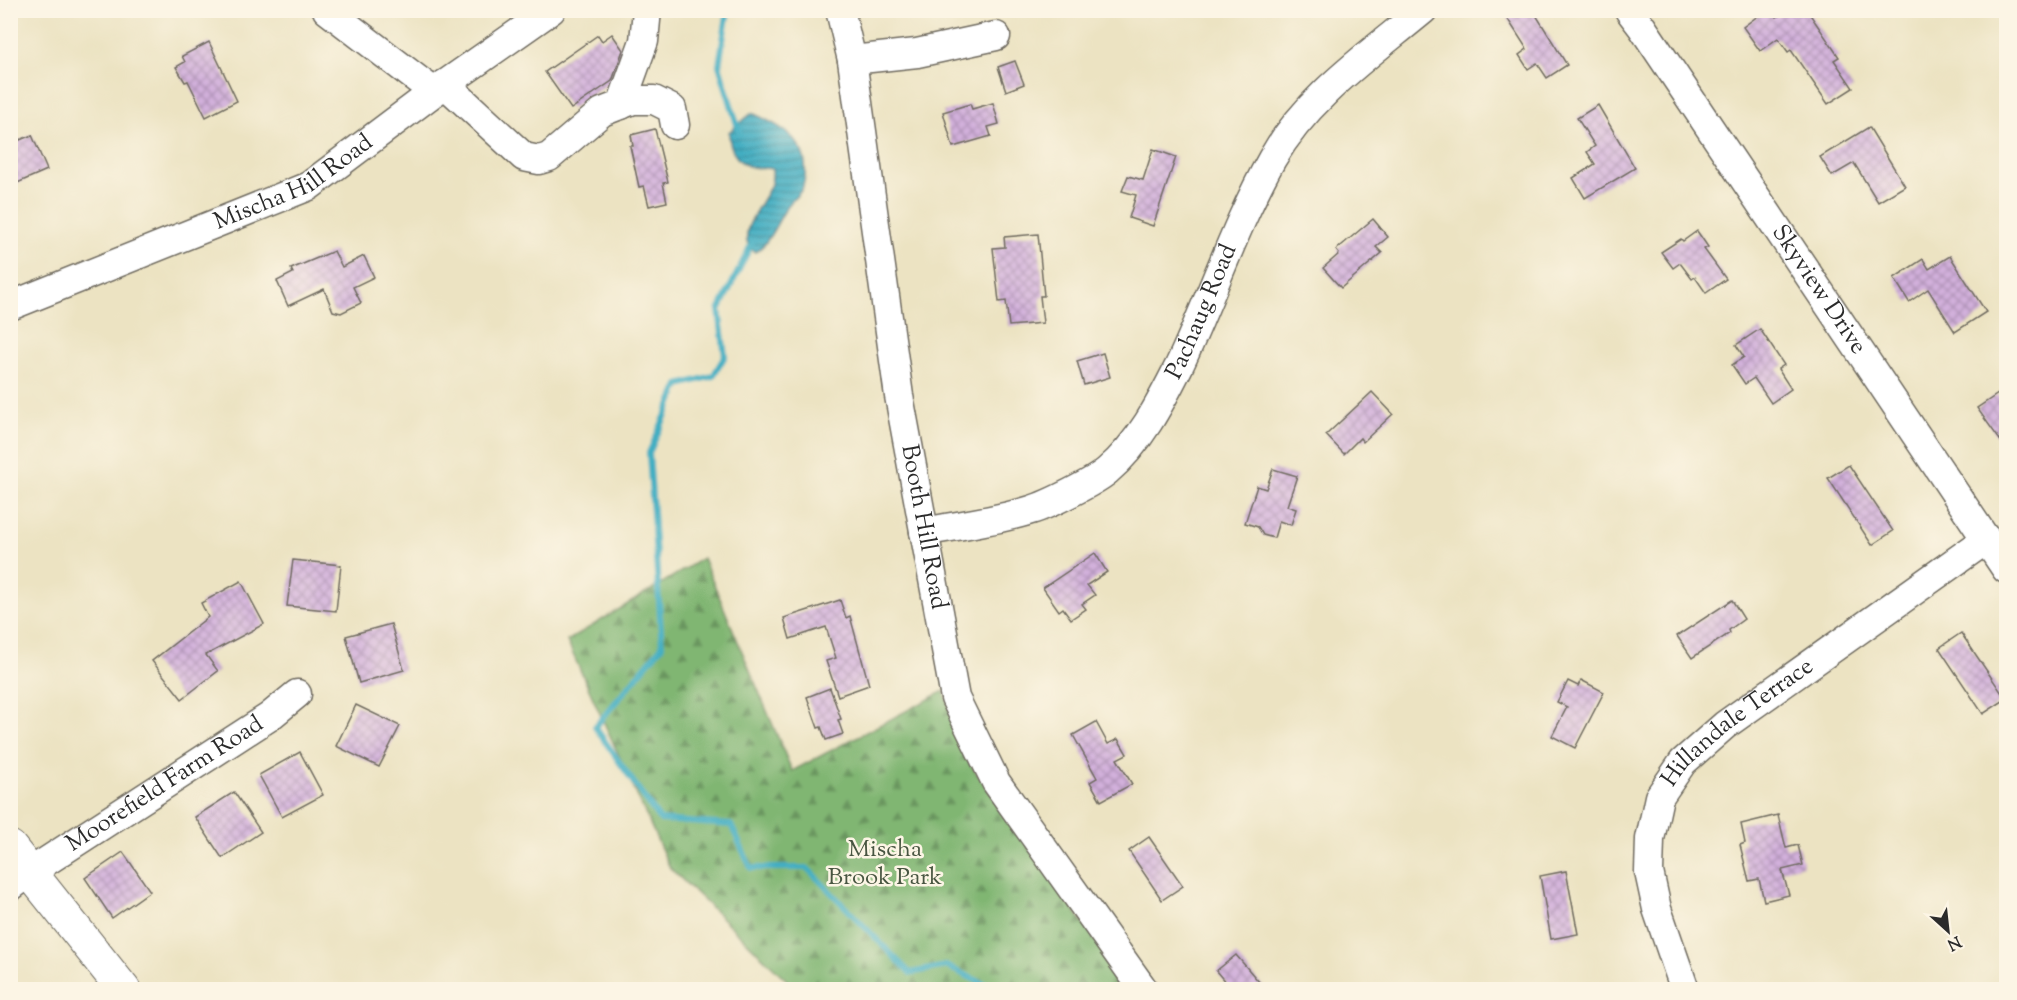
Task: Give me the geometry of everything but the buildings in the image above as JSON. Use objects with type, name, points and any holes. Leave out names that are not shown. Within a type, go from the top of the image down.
[{"type":"main road","points":[[10,847],[20,880],[124,990]]},
{"type":"street","points":[[327,10],[440,88],[524,158],[539,160],[549,157],[602,112],[633,100],[654,100],[672,110],[675,124]]},
{"type":"street","name":"Mischa Hill Road","points":[[10,306],[309,186],[440,88],[551,10]]},
{"type":"street","points":[[621,105],[644,41],[647,10]]},
{"type":"street","name":"Booth Hill Road","points":[[840,10],[852,60],[899,396],[955,698],[996,782],[1144,990]]},
{"type":"street","name":"Pachaug Road","points":[[924,532],[1032,510],[1107,471],[1126,451],[1160,406],[1251,200],[1272,159],[1290,132],[1322,95],[1423,10]]},
{"type":"street","name":"Skyview Drive","points":[[1629,10],[2007,569]]},
{"type":"street","points":[[852,60],[917,53],[996,36]]},
{"type":"street","name":"Hillandale Terrace","points":[[1685,990],[1657,909],[1649,872],[1650,839],[1659,797],[1683,762],[1725,725],[1987,539]]},
{"type":"street","name":"Moorefield Farm Road","points":[[20,880],[269,717],[297,694]]},
{"type":"green space","name":"Mischa Brook Park","points":[[703,558],[792,771],[944,691],[964,755],[1130,989],[796,989],[670,868],[567,641]]},
{"type":"water","points":[[752,113],[790,135],[802,152],[805,163],[802,189],[787,207],[768,239],[755,252],[749,245],[748,228],[771,184],[772,169],[752,167],[742,162],[734,154],[729,132]]},
{"type":"waterway","points":[[728,10],[719,65],[739,131]]},
{"type":"waterway","points":[[753,241],[719,310],[725,356],[713,376],[679,385],[649,453],[662,646],[595,727],[660,820],[731,825],[751,868],[807,868],[910,973],[946,966],[997,990]]}]
